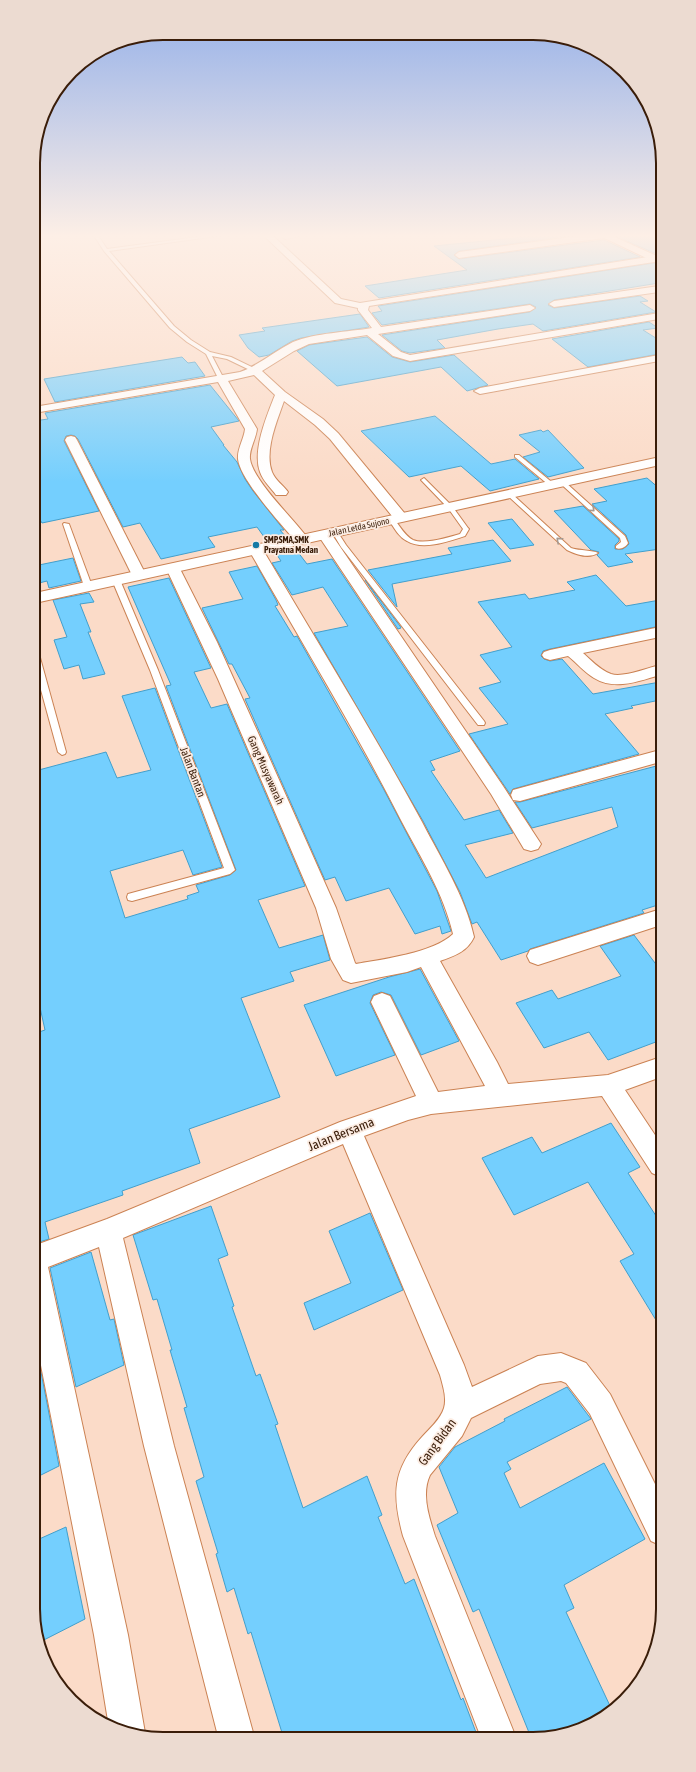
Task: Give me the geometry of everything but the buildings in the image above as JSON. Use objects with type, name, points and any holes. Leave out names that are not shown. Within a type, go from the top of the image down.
[{"type":"main road","name":"Jalan Letda Sujono","points":[[40,597],[656,462]]},
{"type":"street","points":[[367,317],[374,331],[397,354],[410,358],[655,317]]},
{"type":"street","points":[[40,409],[221,379],[256,371],[288,349],[302,343],[471,317]]},
{"type":"street","points":[[480,391],[656,359]]},
{"type":"street","points":[[256,371],[281,394],[319,422],[334,436],[397,519]]},
{"type":"street","points":[[221,379],[251,429],[244,459],[246,467],[253,479],[318,535]]},
{"type":"street","points":[[281,394],[273,415],[263,463],[266,473],[290,503]]},
{"type":"street","points":[[71,440],[139,575]]},
{"type":"street","points":[[302,520],[318,535],[497,790],[531,844]]},
{"type":"street","points":[[256,550],[399,797],[450,894],[460,919],[464,937],[452,948],[426,956],[489,1069],[501,1095]]},
{"type":"street","name":"Gang Musyawarah","points":[[173,568],[193,607],[234,698],[335,932],[343,965],[350,974],[407,963],[426,956]]},
{"type":"street","points":[[550,655],[656,633]]},
{"type":"street","points":[[572,651],[595,670],[609,679],[622,679],[656,671]]},
{"type":"street","points":[[520,795],[656,757]]},
{"type":"street","points":[[538,956],[656,918]]},
{"type":"street","points":[[382,1002],[431,1103]]},
{"type":"street","name":"Jalan Bersama","points":[[40,1256],[108,1231],[349,1130],[408,1109],[431,1103],[608,1085],[656,1069]]},
{"type":"street","points":[[608,1085],[656,1156]]},
{"type":"street","name":"Gang Bidan","points":[[349,1130],[454,1375],[459,1392],[459,1408],[453,1422],[443,1436],[428,1452],[415,1472],[411,1490],[411,1510],[419,1536],[497,1732]]},
{"type":"street","points":[[108,1231],[158,1446],[235,1732]]},
{"type":"street","points":[[40,1290],[56,1373],[112,1635],[127,1726]]},
{"type":"street","points":[[459,1408],[538,1370],[561,1367],[576,1373],[600,1404],[656,1518]]},
{"type":"lane","points":[[163,317],[188,342],[208,353],[229,358],[256,371]]},
{"type":"lane","points":[[208,353],[221,379]]},
{"type":"lane","points":[[517,456],[557,484],[623,537],[625,543],[618,547]]},
{"type":"lane","points":[[397,519],[401,532],[412,542],[428,543],[463,535],[466,529],[450,507],[424,480]]},
{"type":"lane","points":[[509,494],[569,549],[579,553],[594,553]]},
{"type":"lane","points":[[66,524],[88,586]]},
{"type":"lane","points":[[318,535],[343,546],[481,723]]},
{"type":"lane","name":"Jalan Bantan","points":[[116,580],[154,670],[230,870],[132,897]]},
{"type":"lane","points":[[40,672],[62,752]]},
{"type":"place","name":"SMP,SMA,SMK Prayatna Medan","points":[[256,545]]}]
